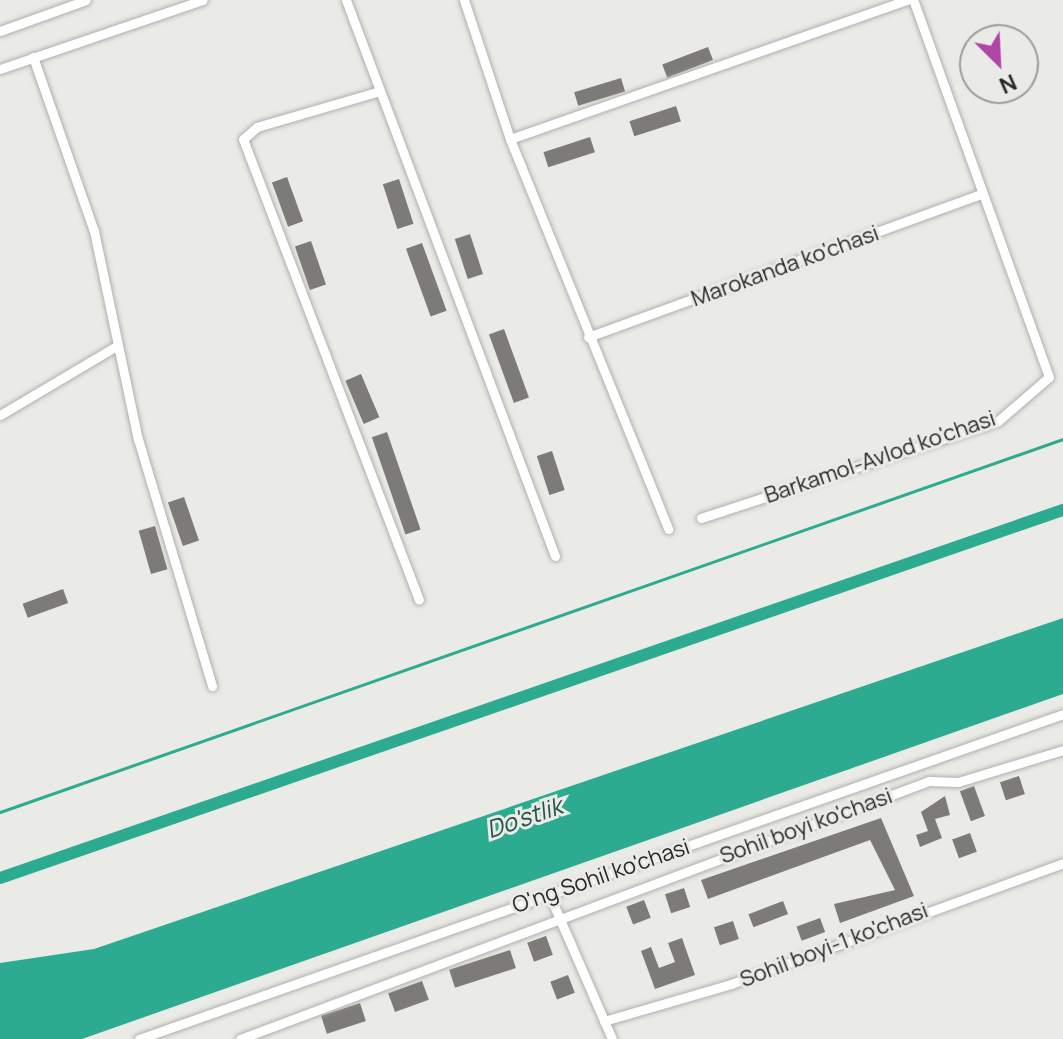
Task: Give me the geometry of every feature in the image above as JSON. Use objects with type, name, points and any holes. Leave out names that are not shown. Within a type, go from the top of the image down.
[{"type":"street","points":[[0,31],[86,0]]},
{"type":"street","points":[[0,69],[180,4],[203,0]]},
{"type":"street","points":[[346,0],[555,556]]},
{"type":"street","points":[[464,0],[510,139],[668,529]]},
{"type":"street","points":[[510,139],[910,0],[981,194]]},
{"type":"street","points":[[33,57],[94,231],[115,347],[212,686]]},
{"type":"street","points":[[380,91],[257,127],[243,139],[419,599]]},
{"type":"street","name":"Marokanda ko'chasi","points":[[588,337],[981,194]]},
{"type":"street","name":"Barkamol-Avlod ko'chasi","points":[[701,518],[998,421],[1049,377],[981,194]]},
{"type":"street","points":[[0,415],[115,347]]},
{"type":"street","name":"O'ng Sohil ko'chasi","points":[[139,1039],[1063,714]]},
{"type":"street","name":"Sohil boyi ko'chasi","points":[[240,1039],[562,924],[580,909],[929,781],[958,782],[1063,750]]},
{"type":"street","name":"Sohil boyi-1 ko'chasi","points":[[604,1021],[731,984],[1063,863]]},
{"type":"street","points":[[549,894],[612,1039]]},
{"type":"water","name":"Do'stlik","points":[[1063,618],[1063,694],[82,1039],[0,1039],[0,963],[94,949]]},
{"type":"building","points":[[708,47],[713,60],[667,78],[662,65]]},
{"type":"building","points":[[621,78],[625,91],[578,106],[574,92]]},
{"type":"building","points":[[676,106],[681,121],[634,136],[629,121]]},
{"type":"building","points":[[590,137],[595,152],[548,167],[543,152]]},
{"type":"building","points":[[287,177],[303,221],[288,227],[272,182]]},
{"type":"building","points":[[399,179],[414,224],[397,229],[383,184]]},
{"type":"building","points":[[470,234],[483,274],[468,279],[455,239]]},
{"type":"building","points":[[311,241],[326,284],[310,290],[295,247]]},
{"type":"building","points":[[422,243],[447,311],[431,316],[406,249]]},
{"type":"building","points":[[504,329],[529,398],[514,403],[489,334]]},
{"type":"building","points":[[361,374],[379,417],[364,424],[345,381]]},
{"type":"building","points":[[387,432],[421,529],[405,535],[372,437]]},
{"type":"building","points":[[552,451],[565,490],[549,495],[537,456]]},
{"type":"building","points":[[184,497],[199,540],[183,546],[168,503]]},
{"type":"building","points":[[155,526],[167,569],[151,574],[139,531]]},
{"type":"building","points":[[63,589],[68,603],[28,618],[23,604]]},
{"type":"building","points":[[1019,776],[1025,794],[1006,800],[1000,782]]},
{"type":"building","points":[[974,786],[985,816],[971,821],[960,791]]},
{"type":"building","points":[[945,796],[950,815],[935,819],[942,838],[920,847],[916,835],[928,831],[921,812]]},
{"type":"building","points":[[881,818],[914,896],[840,923],[834,904],[895,890],[870,840],[708,899],[701,880]]},
{"type":"building","points":[[970,833],[977,852],[959,858],[952,839]]},
{"type":"building","points":[[684,888],[690,907],[671,913],[665,894]]},
{"type":"building","points":[[644,900],[651,918],[633,925],[626,907]]},
{"type":"building","points":[[783,901],[788,914],[753,927],[748,914]]},
{"type":"building","points":[[820,918],[825,932],[802,941],[797,927]]},
{"type":"building","points":[[733,921],[739,939],[720,945],[714,927]]},
{"type":"building","points":[[546,936],[553,955],[534,962],[527,943]]},
{"type":"building","points":[[682,938],[695,975],[655,989],[641,951],[651,947],[659,968],[675,962],[668,943]]},
{"type":"building","points":[[510,950],[516,968],[455,988],[449,970]]},
{"type":"building","points":[[568,975],[575,993],[557,1000],[550,982]]},
{"type":"building","points":[[422,981],[429,1000],[395,1012],[388,993]]},
{"type":"building","points":[[360,1003],[366,1021],[327,1034],[321,1016]]},
{"type":"waterway","points":[[0,812],[1063,439]]},
{"type":"waterway","points":[[0,878],[1063,510]]}]
